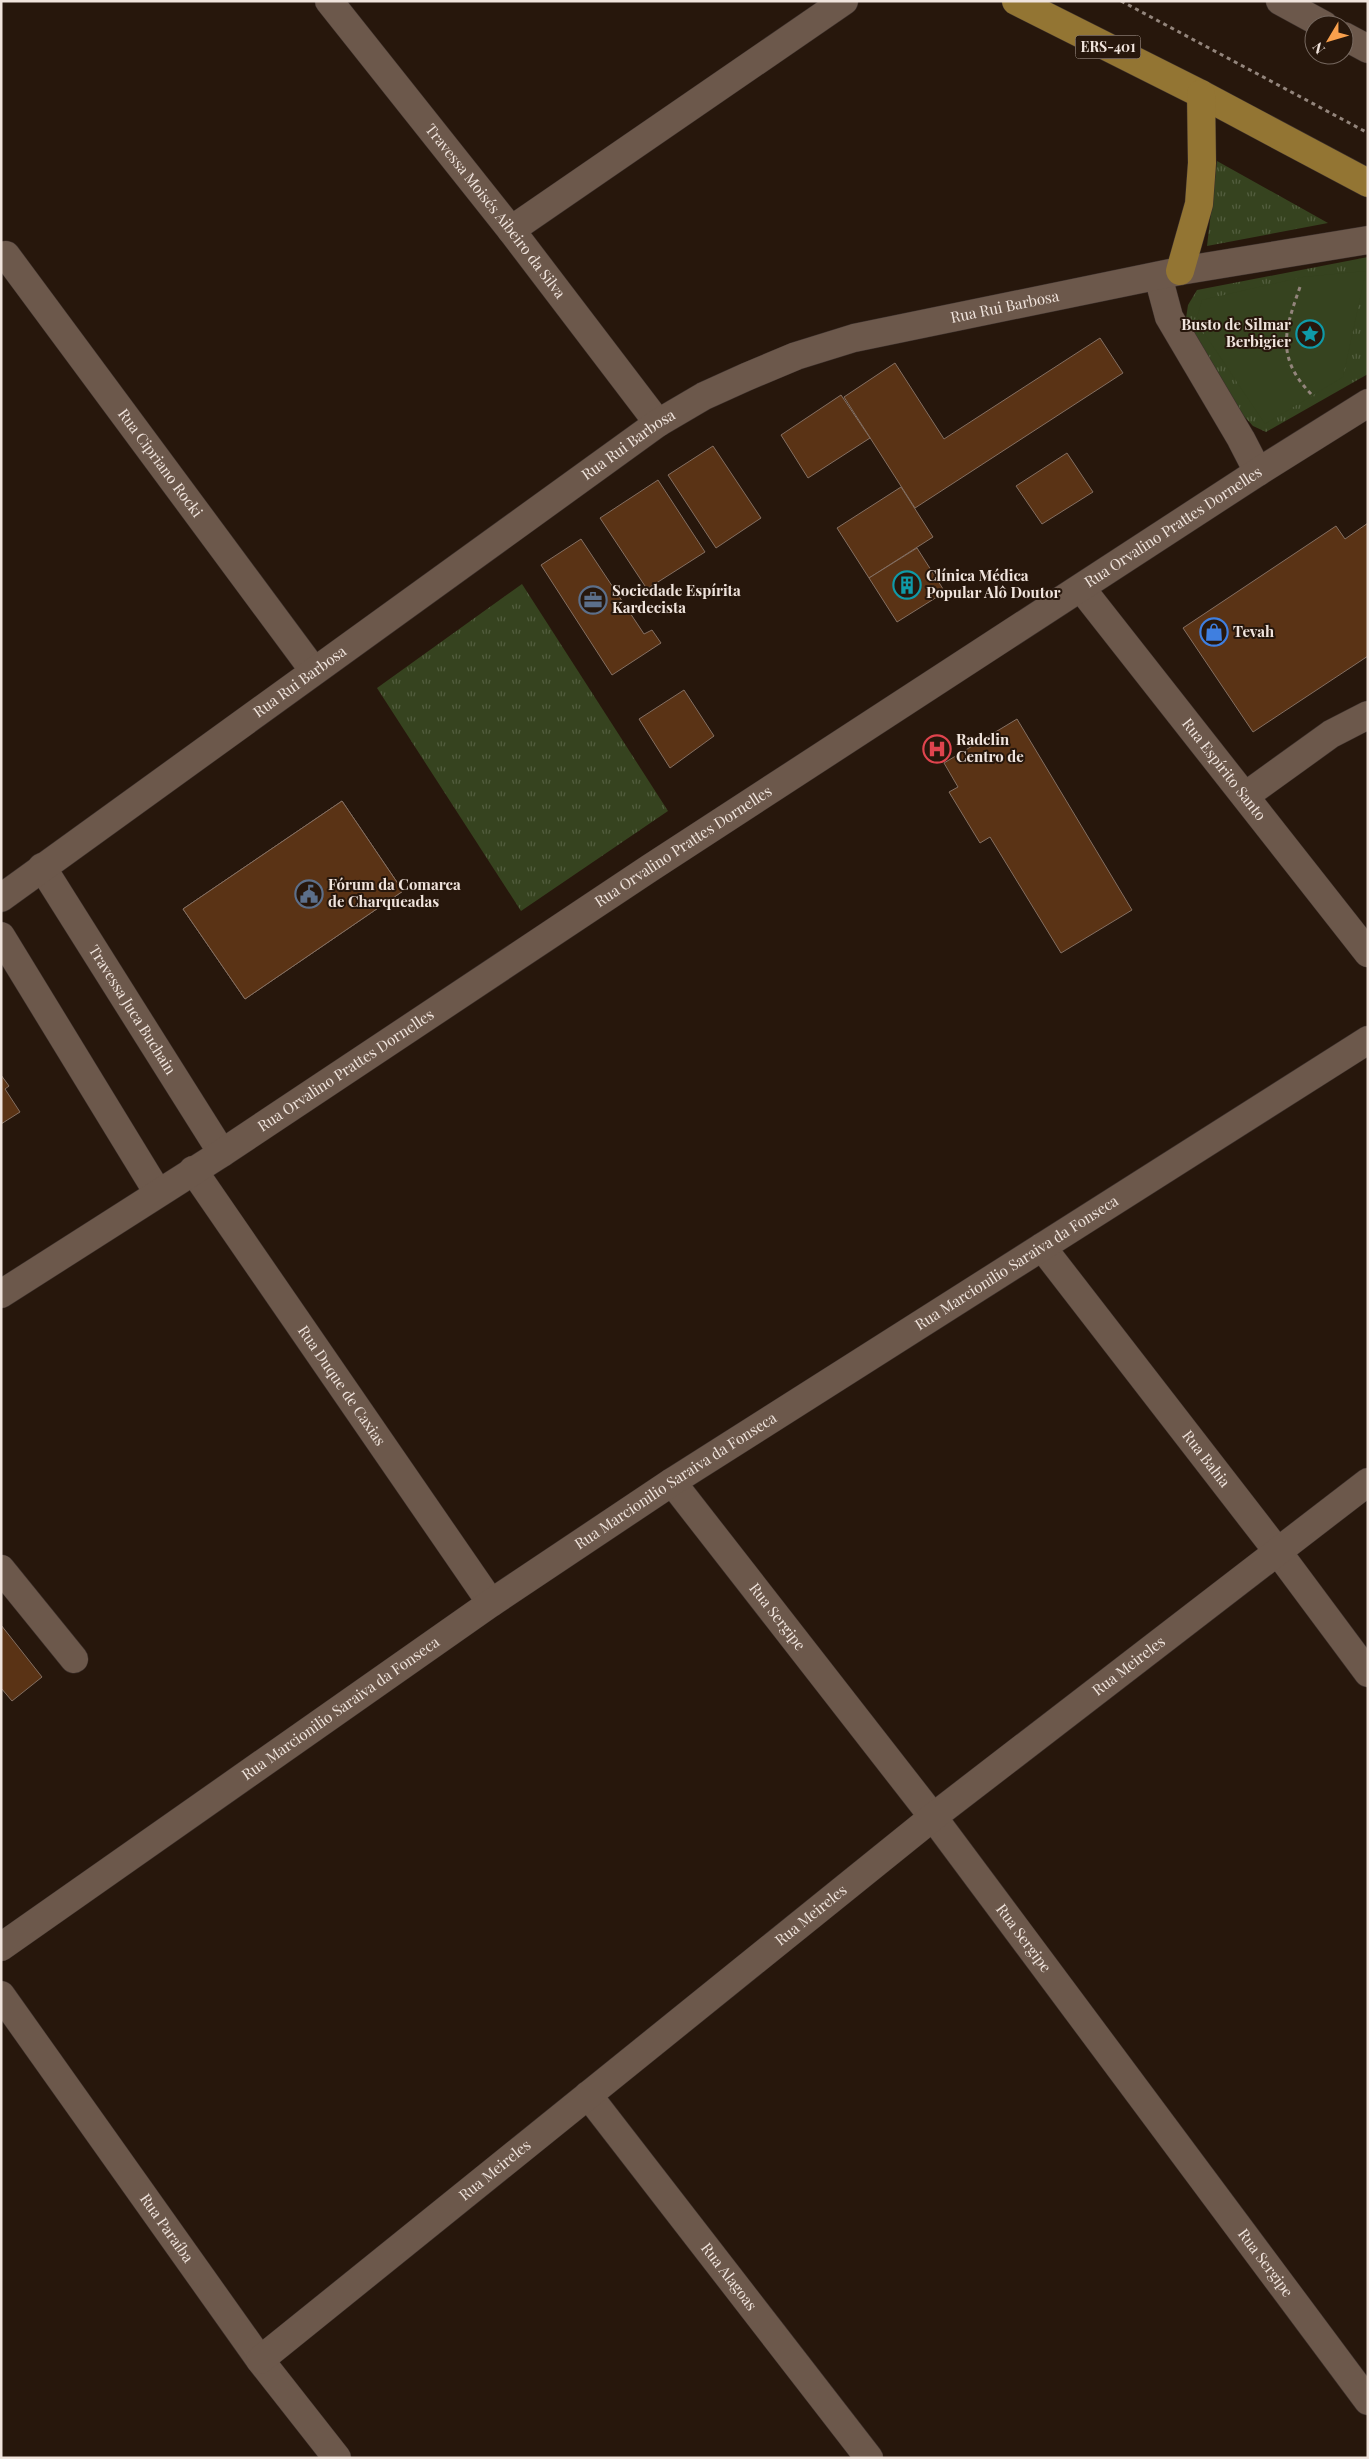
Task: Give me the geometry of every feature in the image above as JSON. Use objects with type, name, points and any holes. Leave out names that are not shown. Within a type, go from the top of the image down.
[{"type":"main road","name":"ERS-401","points":[[1016,1],[1201,94],[1368,183]]},
{"type":"main road","points":[[1169,273],[1199,204],[1202,163],[1201,94]]},
{"type":"street","name":"Travessa Moisés Aibeiro da Silva","points":[[329,1],[511,230],[658,423]]},
{"type":"street","points":[[511,230],[844,1]]},
{"type":"street","points":[[1280,1],[1306,15]]},
{"type":"street","points":[[1354,41],[1368,49]]},
{"type":"street","name":"Rua Rui Barbosa","points":[[1,898],[658,423],[704,396],[796,356],[854,338],[1169,273],[1368,240]]},
{"type":"street","name":"Rua Cipriano Rocki","points":[[6,255],[314,671]]},
{"type":"street","points":[[1169,273],[1169,316],[1241,439],[1258,472]]},
{"type":"street","name":"Rua Orvalino Prattes Dornelles","points":[[1,1294],[192,1170],[222,1153],[650,868],[1258,472],[1368,403]]},
{"type":"street","name":"Rua Espírito Santo","points":[[1081,588],[1368,953]]},
{"type":"street","points":[[1245,796],[1331,734],[1368,714]]},
{"type":"street","name":"Travessa Juca Buchain","points":[[42,867],[222,1153]]},
{"type":"street","points":[[1,936],[158,1193]]},
{"type":"street","name":"Rua Marcionilio Saraiva da Fonseca","points":[[1,1947],[491,1603],[672,1482],[1368,1040]]},
{"type":"street","name":"Rua Duque de Caxias","points":[[192,1170],[491,1603]]},
{"type":"street","name":"Rua Bahia","points":[[1042,1247],[1278,1552],[1368,1673]]},
{"type":"street","name":"Rua Sergipe","points":[[672,1482],[934,1817],[1368,2401]]},
{"type":"street","name":"Rua Meireles","points":[[260,2360],[934,1817],[1368,1482]]},
{"type":"street","points":[[1,1569],[74,1659]]},
{"type":"street","name":"Rua Paraíba","points":[[1,1995],[260,2360],[337,2458]]},
{"type":"street","name":"Rua Alagoas","points":[[588,2095],[870,2458]]},
{"type":"path","points":[[1121,1],[1368,134]]},
{"type":"path","points":[[1301,285],[1290,316],[1284,342],[1290,363],[1300,382],[1312,395]]},
{"type":"green space","points":[[1217,161],[1328,223],[1207,246]]},
{"type":"green space","points":[[1368,257],[1368,374],[1266,432],[1253,426],[1241,413],[1185,325],[1188,305],[1197,290]]},
{"type":"green space","points":[[1366,271],[1343,377],[1265,424],[1196,321],[1202,300],[1303,277]]},
{"type":"green space","points":[[522,584],[668,811],[521,911],[377,688]]},
{"type":"building","points":[[1100,338],[1123,373],[915,508],[844,397],[895,363],[944,439]]},
{"type":"building","points":[[841,395],[870,438],[808,478],[781,435]]},
{"type":"building","points":[[713,446],[761,518],[716,548],[668,475]]},
{"type":"building","points":[[1067,453],[1093,492],[1042,524],[1016,486]]},
{"type":"building","points":[[658,480],[705,552],[647,589],[600,518]]},
{"type":"building","points":[[901,487],[933,537],[869,578],[837,528]]},
{"type":"building","points":[[1368,523],[1368,656],[1253,732],[1183,628],[1336,526],[1345,539]]},
{"type":"building","name":"Sociedade Espírita Kardecista","points":[[581,539],[644,634],[652,630],[661,643],[612,675],[541,565]]},
{"type":"building","name":"Clínica Médica Popular Alô Doutor","points":[[917,548],[945,592],[897,622],[869,578]]},
{"type":"building","points":[[684,690],[714,736],[670,768],[639,719]]},
{"type":"building","points":[[1017,719],[1132,910],[1061,953],[990,837],[980,843],[949,792],[958,787],[944,763]]},
{"type":"building","points":[[342,801],[403,891],[245,999],[183,909]]},
{"type":"building","points":[[342,801],[403,891],[245,999],[183,909]]},
{"type":"building","points":[[1,1075],[9,1086],[5,1089],[20,1112],[1,1124]]},
{"type":"building","points":[[1,1625],[42,1677],[12,1701],[1,1688]]},
{"type":"place","name":"Busto de Silmar Berbigier","points":[[1310,334]]},
{"type":"place","name":"Clínica Médica Popular Alô Doutor","points":[[907,585]]},
{"type":"place","name":"Sociedade Espírita Kardecista","points":[[593,600]]},
{"type":"place","name":"Tevah","points":[[1214,632]]},
{"type":"place","name":"Radclin Centro de","points":[[937,749]]},
{"type":"place","name":"Fórum da Comarca de Charqueadas","points":[[309,894]]}]
